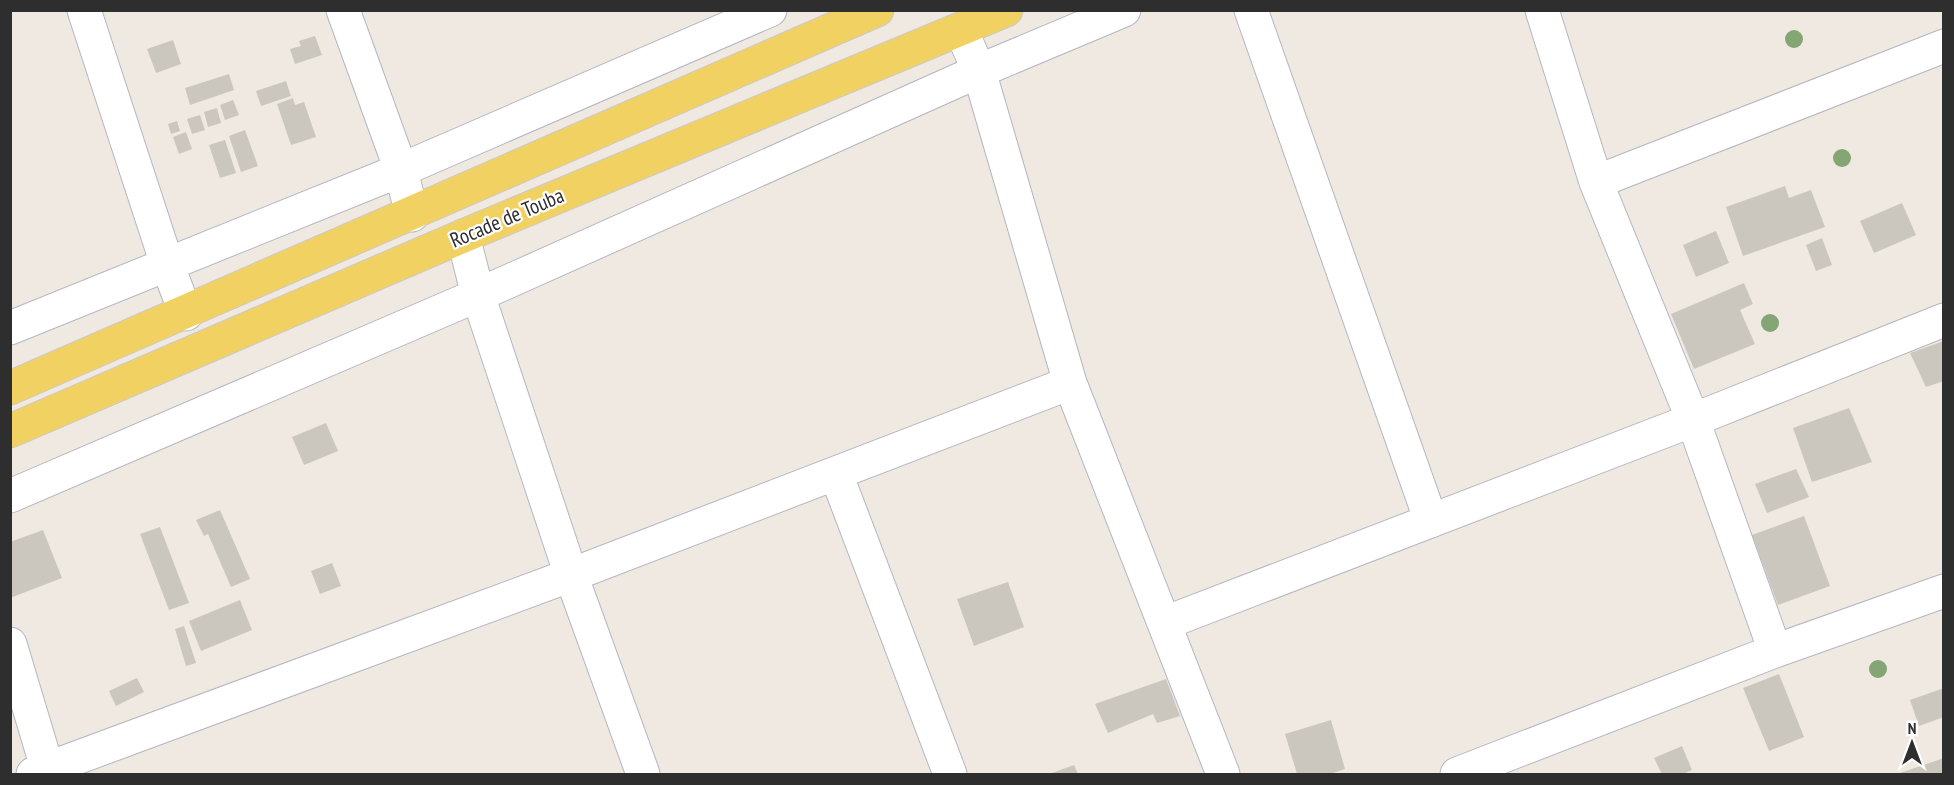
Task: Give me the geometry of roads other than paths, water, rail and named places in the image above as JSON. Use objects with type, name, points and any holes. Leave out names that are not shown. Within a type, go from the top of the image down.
[{"type":"main road","name":"Rocade de Touba","points":[[10,388],[186,314],[877,10]]},
{"type":"main road","name":"Rocade de Touba","points":[[10,431],[463,236],[1006,10]]},
{"type":"street","points":[[84,10],[167,264],[186,314]]},
{"type":"street","points":[[343,10],[401,170],[412,215]]},
{"type":"street","points":[[10,328],[401,170],[770,10]]},
{"type":"street","points":[[10,496],[478,295],[979,71],[1124,10]]},
{"type":"street","points":[[1251,10],[1431,521]]},
{"type":"street","points":[[1542,10],[1596,182],[1693,420],[1775,651]]},
{"type":"street","points":[[961,30],[979,71],[1070,383],[1166,623],[1223,774]]},
{"type":"street","points":[[1596,182],[1944,46]]},
{"type":"street","points":[[463,236],[478,295],[571,575],[643,774]]},
{"type":"street","points":[[1166,623],[1693,420],[1944,320]]},
{"type":"street","points":[[10,644],[43,773],[571,575],[1070,383]]},
{"type":"street","points":[[836,474],[950,774]]},
{"type":"street","points":[[1456,774],[1775,651],[1944,591]]}]
